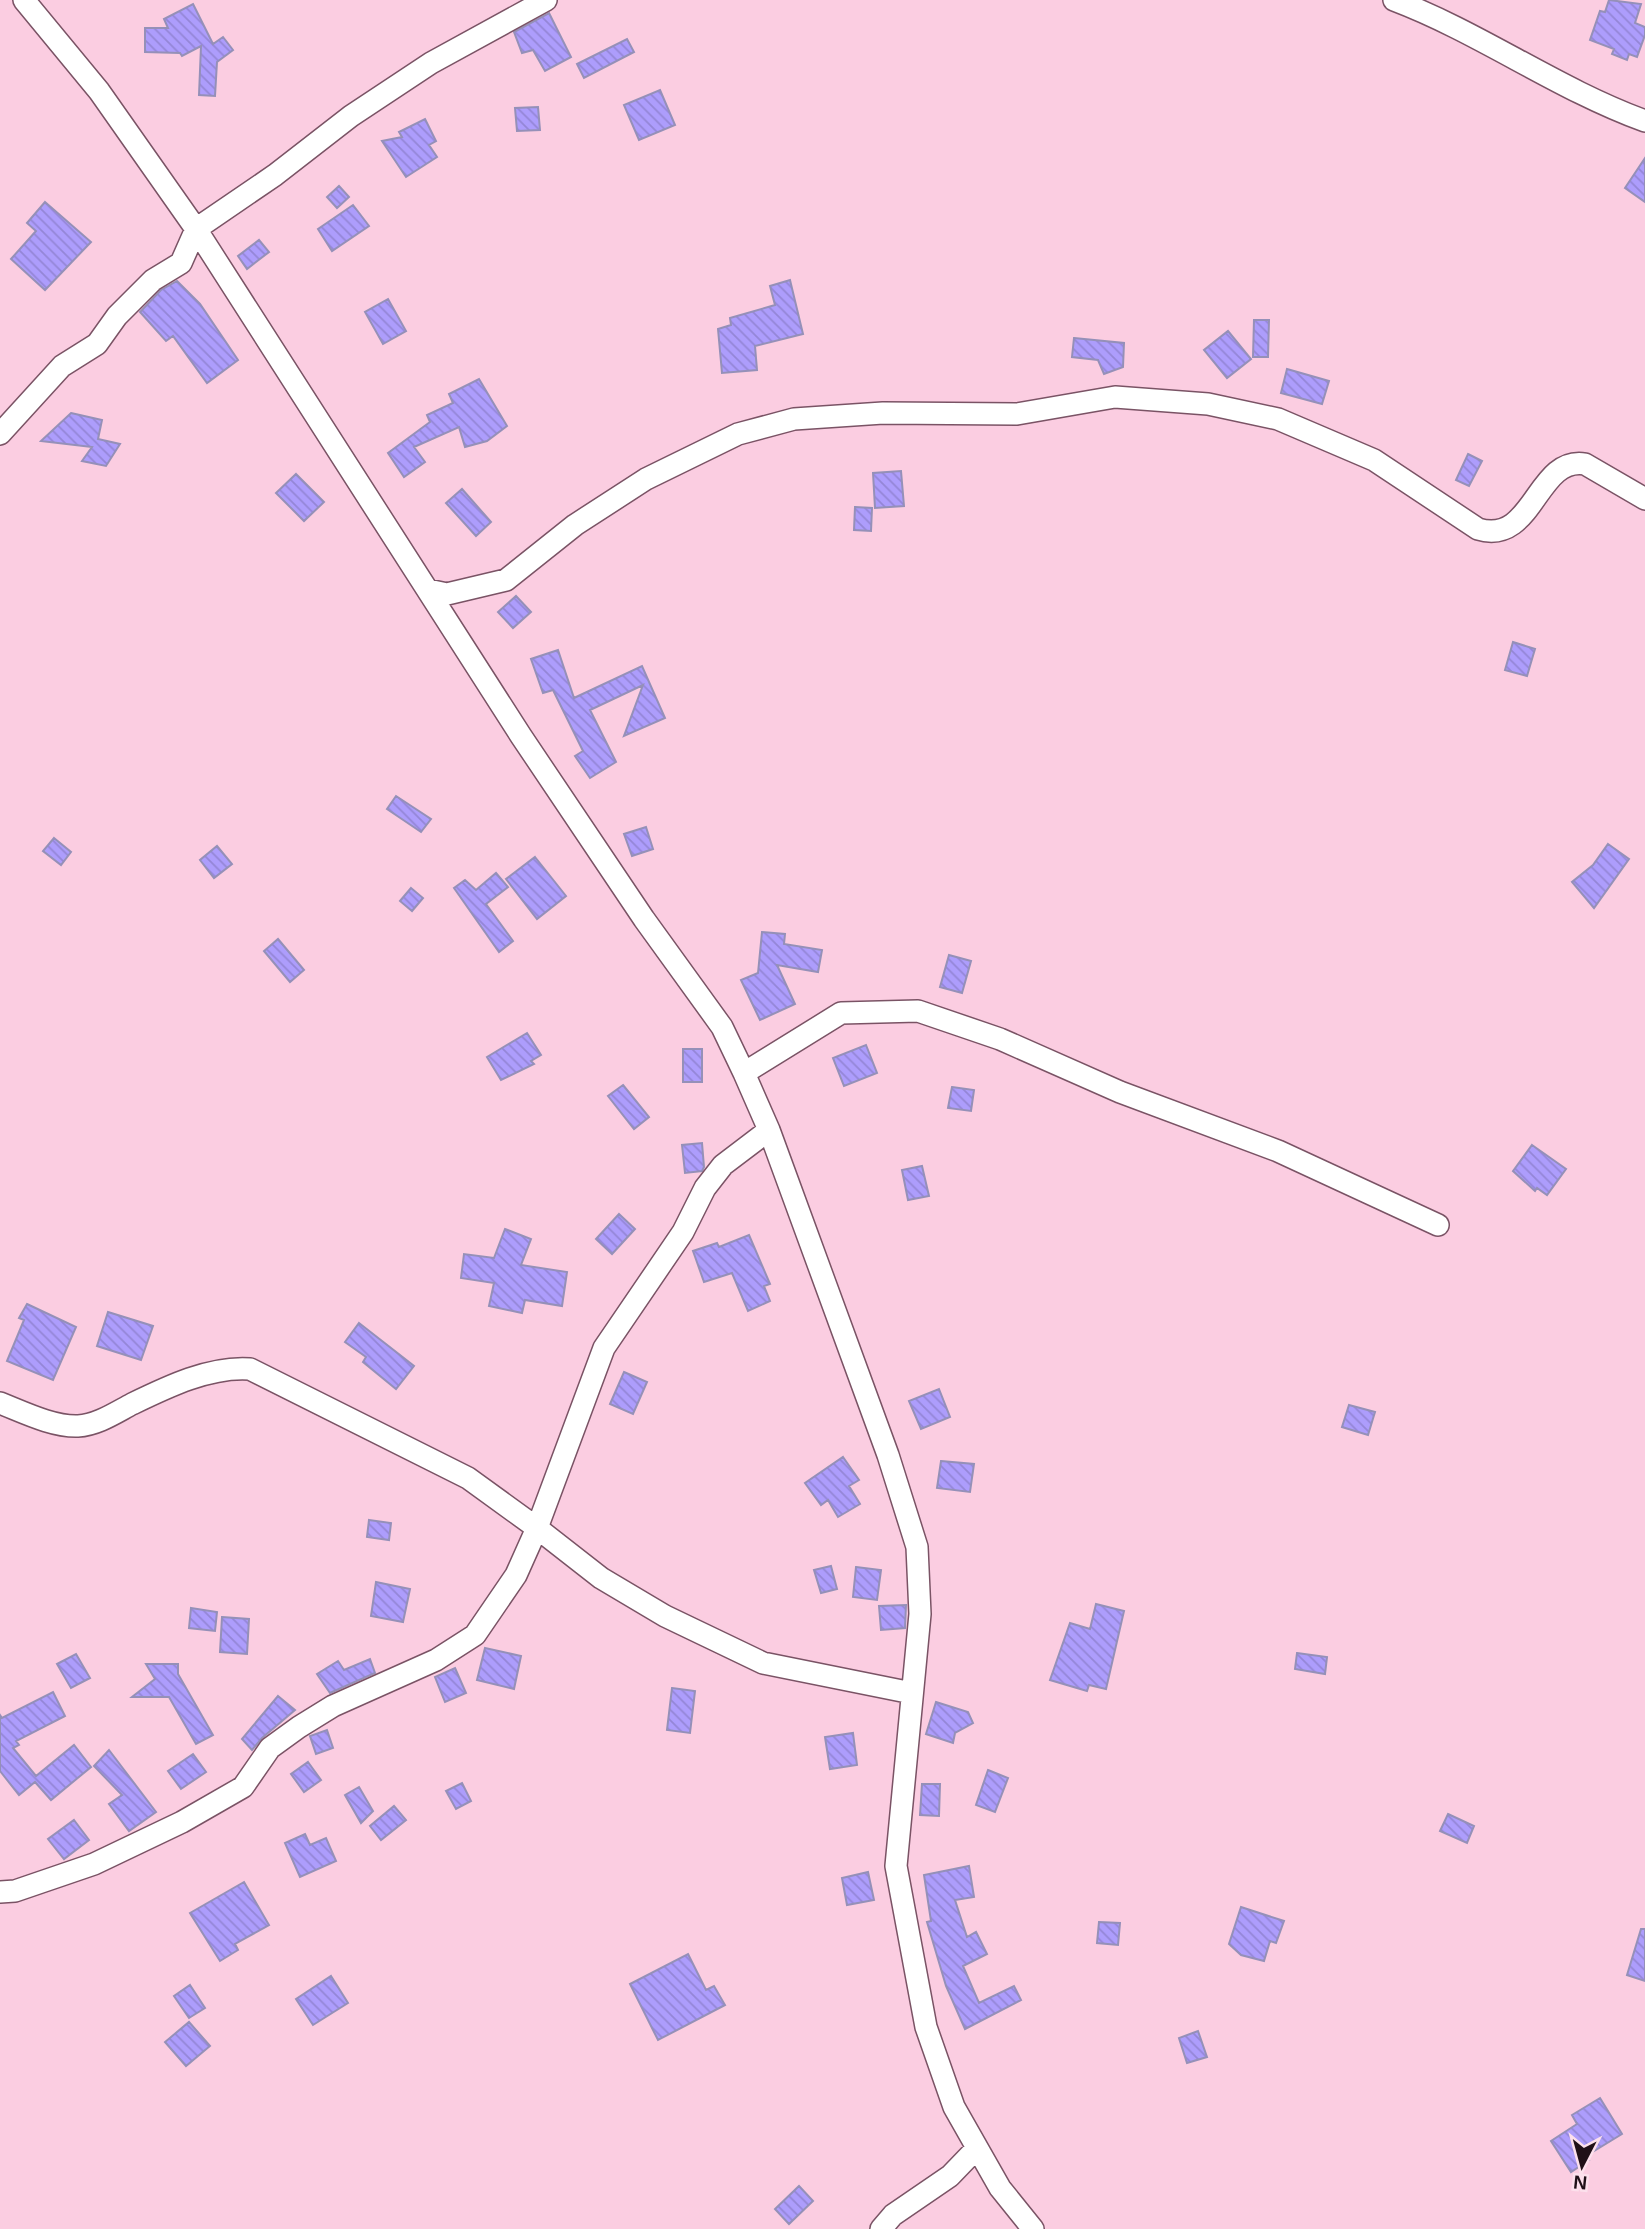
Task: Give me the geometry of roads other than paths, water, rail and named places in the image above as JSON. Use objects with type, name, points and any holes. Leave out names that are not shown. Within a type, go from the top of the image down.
[{"type":"street","points":[[24,0],[99,91],[196,229],[560,793],[722,1027],[744,1073],[769,1130],[888,1455],[917,1547],[920,1614],[896,1866],[926,2027],[954,2107],[1000,2188],[1033,2229]]},
{"type":"street","points":[[0,434],[62,366],[97,344],[117,316],[153,280],[181,263],[196,229],[275,175],[351,116],[431,62],[546,0]]},
{"type":"street","points":[[1394,0],[1432,15],[1601,105],[1645,121]]},
{"type":"street","points":[[428,590],[447,594],[506,580],[575,525],[646,479],[738,434],[794,419],[883,412],[1017,414],[1115,397],[1208,404],[1278,419],[1374,460],[1478,529],[1489,533],[1499,532],[1523,517],[1561,466],[1574,462],[1585,464],[1645,499]]},
{"type":"street","points":[[744,1073],[841,1013],[918,1011],[1000,1039],[1120,1092],[1278,1151],[1438,1225]]},
{"type":"street","points":[[0,1892],[15,1891],[94,1864],[182,1822],[243,1787],[270,1748],[299,1727],[333,1706],[436,1660],[475,1635],[516,1575],[537,1528],[604,1348],[683,1232],[705,1188],[723,1165],[769,1130]]},
{"type":"street","points":[[0,1404],[76,1426],[95,1423],[146,1397],[202,1375],[228,1367],[250,1369],[468,1478],[601,1578],[665,1616],[763,1663],[912,1693]]},
{"type":"street","points":[[881,2229],[893,2215],[950,2176],[977,2148]]}]
